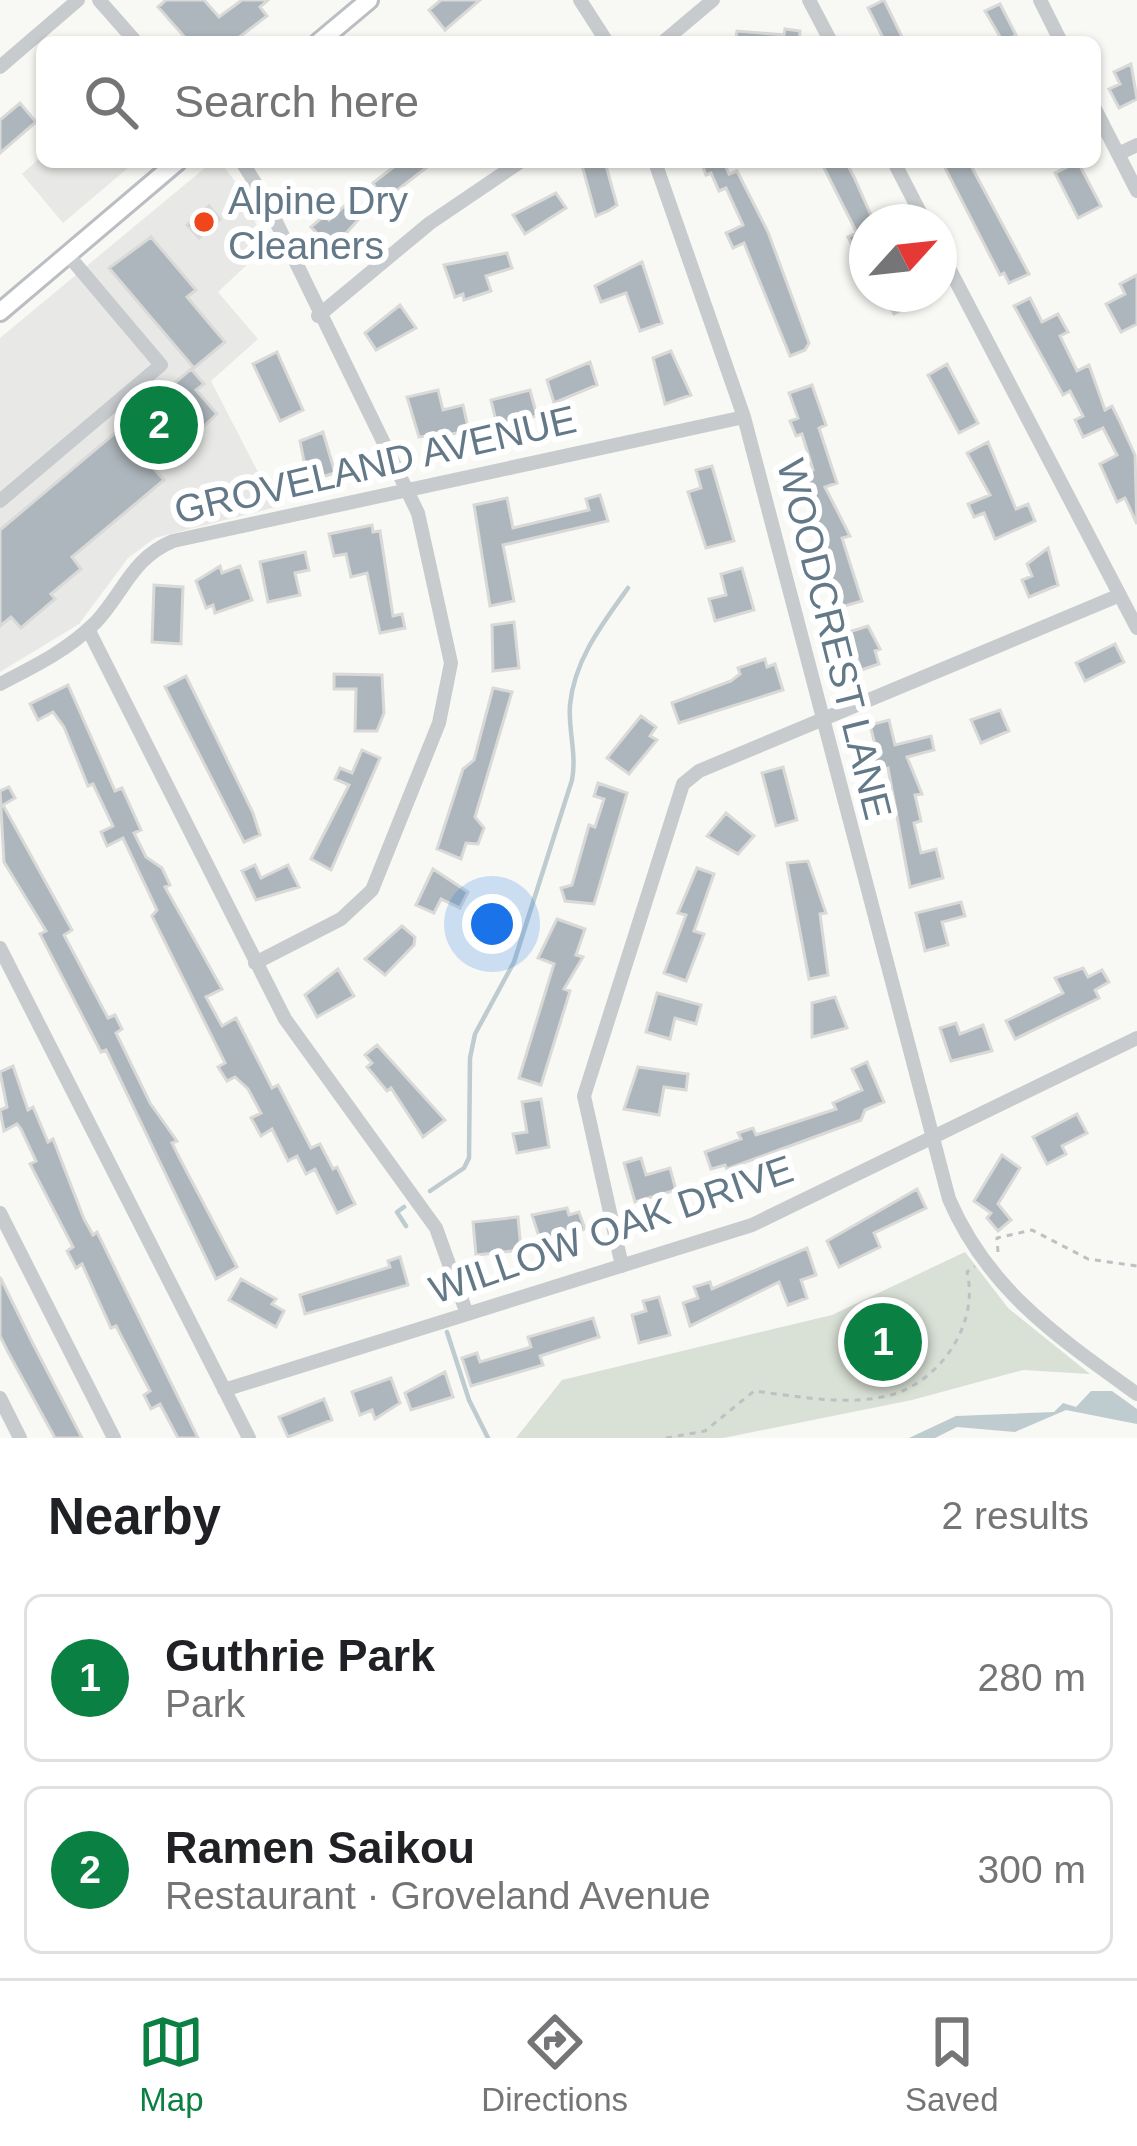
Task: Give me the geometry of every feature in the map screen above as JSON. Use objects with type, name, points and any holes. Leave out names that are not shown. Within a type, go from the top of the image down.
[{"type":"main road","points":[[327,36],[370,0]]},
{"type":"main road","points":[[0,312],[170,168]]},
{"type":"street","points":[[36,36],[78,0]]},
{"type":"street","points":[[99,0],[131,36]]},
{"type":"street","points":[[580,0],[603,36]]},
{"type":"street","points":[[670,36],[712,0]]},
{"type":"street","points":[[809,0],[828,36]]},
{"type":"street","points":[[1040,0],[1058,36]]},
{"type":"street","points":[[0,67],[36,36]]},
{"type":"street","points":[[1101,121],[1137,191]]},
{"type":"street","points":[[1118,154],[1137,145]]},
{"type":"street","points":[[246,168],[271,209],[318,316],[407,490],[425,538],[450,646],[443,711],[369,894],[336,922],[255,963]]},
{"type":"street","points":[[318,316],[430,224],[511,168]]},
{"type":"street","name":"WOODCREST LANE","points":[[657,168],[745,417],[821,724],[954,1210],[1000,1285],[1030,1316],[1137,1394]]},
{"type":"street","points":[[897,168],[916,204]]},
{"type":"street","points":[[0,501],[161,365],[68,255]]},
{"type":"street","points":[[957,283],[1137,628]]},
{"type":"street","name":"GROVELAND AVENUE","points":[[0,684],[52,657],[88,629],[132,569],[164,545],[745,417]]},
{"type":"street","points":[[622,1266],[584,1096],[677,794],[698,771],[821,724],[1120,595]]},
{"type":"street","points":[[88,629],[255,963],[308,1056],[436,1228],[467,1314]]},
{"type":"street","points":[[0,948],[249,1438]]},
{"type":"street","name":"WILLOW OAK DRIVE","points":[[224,1390],[766,1219],[1137,1038]]},
{"type":"street","points":[[0,1213],[114,1438]]},
{"type":"street","points":[[0,1398],[20,1438]]},
{"type":"path","points":[[992,1255],[1001,1250],[997,1238],[1032,1230],[1088,1259],[1137,1266]]},
{"type":"path","points":[[666,1438],[705,1431],[754,1391],[851,1399],[902,1391],[947,1355],[958,1338],[970,1297],[967,1272],[974,1267]]},
{"type":"shaded area","points":[[36,161],[36,168],[128,168],[63,223],[22,174]]},
{"type":"shaded area","points":[[205,168],[225,168],[241,189],[266,247],[218,292],[258,339],[211,381],[276,507],[155,538],[128,558],[79,624],[0,672],[0,338]]},
{"type":"shaded area","points":[[965,1252],[1008,1308],[1090,1374],[1023,1370],[912,1400],[723,1438],[516,1438],[562,1380],[832,1315]]},
{"type":"shaded area","points":[[1091,1391],[1112,1391],[1137,1409],[1137,1424],[1066,1410],[1015,1432],[957,1427],[935,1438],[909,1438],[956,1416],[1054,1412],[1063,1403],[1076,1407]]},
{"type":"building","points":[[166,0],[204,0],[219,17],[242,0],[268,0],[260,7],[267,16],[241,36],[184,36],[158,7]]},
{"type":"building","points":[[441,0],[480,0],[445,30],[429,10]]},
{"type":"building","points":[[884,0],[902,36],[882,36],[868,8]]},
{"type":"building","points":[[1000,4],[1016,35],[1000,36],[985,11]]},
{"type":"building","points":[[785,29],[800,31],[800,36],[736,36],[737,31],[784,35]]},
{"type":"building","points":[[1131,64],[1137,99],[1119,108],[1109,89],[1120,84],[1114,72]]},
{"type":"building","points":[[20,103],[36,122],[0,153],[0,120]]},
{"type":"building","points":[[392,168],[426,168],[383,201],[373,183]]},
{"type":"building","points":[[583,168],[607,168],[617,205],[596,216]]},
{"type":"building","points":[[703,168],[726,168],[729,174],[737,171],[768,232],[809,343],[805,350],[790,356],[744,243],[733,248],[726,233],[743,225],[726,188],[719,191],[711,173],[706,175]]},
{"type":"building","points":[[824,168],[849,168],[866,204],[849,204],[849,217]]},
{"type":"building","points":[[945,168],[972,168],[1029,274],[1009,283],[1004,273],[1000,275]]},
{"type":"building","points":[[1081,168],[1101,206],[1078,218],[1055,173]]},
{"type":"building","points":[[556,193],[566,208],[525,234],[513,215]]},
{"type":"building","points":[[352,199],[365,212],[332,249],[311,227],[325,215],[329,220]]},
{"type":"building","name":"Alpine Dry Cleaners","points":[[209,206],[220,219],[199,238],[187,225]]},
{"type":"building","points":[[151,237],[196,290],[187,297],[225,342],[194,368],[109,268]]},
{"type":"building","points":[[507,253],[512,268],[486,276],[491,291],[464,300],[463,294],[455,297],[444,265]]},
{"type":"building","points":[[642,262],[662,323],[640,331],[626,293],[601,302],[595,286]]},
{"type":"building","points":[[1137,275],[1137,324],[1121,332],[1106,304],[1125,294],[1120,284]]},
{"type":"building","points":[[1030,298],[1042,322],[1058,314],[1068,332],[1060,336],[1077,371],[1089,365],[1105,410],[1112,406],[1119,420],[1135,455],[1137,524],[1125,498],[1117,502],[1100,464],[1117,455],[1103,428],[1083,437],[1075,420],[1083,416],[1070,391],[1063,395],[1014,306]]},
{"type":"building","points":[[400,305],[416,328],[376,350],[365,333]]},
{"type":"building","points":[[671,351],[691,395],[665,404],[653,358]]},
{"type":"building","points":[[277,352],[303,410],[280,421],[253,364]]},
{"type":"building","points":[[590,362],[597,385],[554,403],[547,380]]},
{"type":"building","points":[[947,364],[978,423],[959,433],[928,375]]},
{"type":"building","points":[[191,369],[204,384],[196,390],[217,414],[156,471],[164,480],[72,557],[81,569],[51,594],[55,599],[21,628],[11,617],[0,626],[0,530]]},
{"type":"building","points":[[812,385],[826,425],[819,428],[837,483],[825,487],[850,536],[842,538],[862,601],[838,608],[825,560],[830,559],[811,506],[816,504],[806,473],[813,470],[802,434],[796,436],[790,421],[798,418],[789,393]]},
{"type":"building","points":[[438,390],[443,410],[463,405],[469,432],[419,437],[407,397]]},
{"type":"building","points":[[530,390],[537,416],[497,425],[491,400]]},
{"type":"building","points":[[323,432],[335,473],[308,481],[300,441]]},
{"type":"building","points":[[988,442],[1016,509],[1028,504],[1035,521],[995,539],[984,513],[974,517],[968,504],[990,495],[967,453]]},
{"type":"building","points":[[712,466],[734,541],[706,548],[688,492],[701,488],[696,470]]},
{"type":"building","points":[[600,495],[608,521],[503,545],[514,601],[490,606],[474,505],[507,498],[513,528],[589,510],[586,499]]},
{"type":"building","points":[[372,525],[373,532],[380,531],[393,616],[402,614],[405,628],[380,633],[367,573],[351,577],[346,554],[334,556],[329,534]]},
{"type":"building","points":[[1048,548],[1058,585],[1029,597],[1022,580],[1032,576],[1027,564]]},
{"type":"building","points":[[305,552],[309,570],[295,573],[300,595],[268,602],[260,562]]},
{"type":"building","points":[[220,566],[222,573],[240,566],[252,600],[215,613],[213,605],[206,608],[196,581]]},
{"type":"building","points":[[742,568],[754,610],[715,621],[709,599],[726,595],[721,574]]},
{"type":"building","points":[[154,585],[183,587],[181,644],[152,642]]},
{"type":"building","points":[[514,622],[519,668],[493,671],[492,625]]},
{"type":"building","points":[[868,626],[880,649],[875,651],[879,664],[861,670],[849,632]]},
{"type":"building","points":[[1115,644],[1124,662],[1085,681],[1076,663]]},
{"type":"building","points":[[765,659],[767,667],[775,664],[783,690],[679,723],[672,703],[731,681],[740,674],[738,668]]},
{"type":"building","points":[[334,674],[382,675],[384,713],[377,731],[355,731],[356,689],[334,689]]},
{"type":"building","points":[[186,676],[253,813],[260,835],[244,842],[165,687]]},
{"type":"building","points":[[68,685],[115,791],[122,788],[141,830],[134,833],[146,857],[162,868],[170,885],[165,887],[222,989],[206,997],[222,1026],[236,1018],[272,1088],[278,1085],[311,1148],[320,1144],[333,1169],[337,1167],[355,1204],[337,1213],[315,1169],[306,1174],[297,1156],[288,1161],[272,1129],[261,1136],[251,1118],[261,1113],[248,1089],[235,1077],[227,1081],[218,1067],[225,1063],[152,916],[157,910],[123,838],[107,846],[101,832],[113,826],[93,784],[88,786],[64,727],[53,712],[38,720],[30,704]]},
{"type":"building","points":[[493,688],[512,692],[475,817],[484,828],[478,844],[466,843],[461,859],[437,849],[463,769],[474,760]]},
{"type":"building","points":[[1000,710],[1009,731],[981,743],[971,720]]},
{"type":"building","points":[[641,716],[656,727],[650,736],[657,740],[629,774],[607,758]]},
{"type":"building","points":[[889,720],[895,745],[931,736],[934,750],[907,757],[922,794],[915,795],[921,821],[914,823],[921,853],[936,849],[943,878],[910,887],[888,768],[876,771],[870,749],[876,748],[870,725]]},
{"type":"building","points":[[362,750],[380,758],[331,870],[311,859],[349,785],[335,779],[340,768],[352,773]]},
{"type":"building","points":[[783,767],[797,820],[776,826],[762,773]]},
{"type":"building","points":[[598,783],[627,793],[594,904],[565,901],[561,888],[572,885],[589,825],[595,827],[604,799],[594,796]]},
{"type":"building","points":[[9,787],[15,798],[3,805],[72,930],[64,935],[108,1018],[115,1015],[122,1029],[116,1033],[150,1103],[177,1141],[172,1143],[237,1267],[216,1279],[106,1050],[101,1052],[40,934],[46,931],[4,862],[0,791]]},
{"type":"building","points":[[726,813],[754,836],[738,854],[707,836]]},
{"type":"building","points":[[808,861],[826,913],[820,914],[828,975],[809,979],[787,863]]},
{"type":"building","points":[[255,865],[261,878],[288,865],[299,887],[256,900],[242,871]]},
{"type":"building","points":[[697,868],[714,874],[694,931],[704,934],[686,981],[664,973],[686,915],[678,913]]},
{"type":"building","points":[[433,869],[468,892],[460,908],[441,899],[434,913],[416,905]]},
{"type":"building","points":[[961,902],[965,916],[942,922],[948,945],[925,951],[916,913]]},
{"type":"building","points":[[557,919],[585,929],[576,955],[583,957],[564,989],[570,991],[541,1085],[519,1078],[554,964],[538,958]]},
{"type":"building","points":[[402,926],[415,937],[414,945],[385,975],[365,959]]},
{"type":"building","points":[[1083,968],[1088,977],[1102,970],[1109,982],[1095,990],[1099,998],[1015,1039],[1006,1021],[1063,993],[1055,978]]},
{"type":"building","points":[[338,969],[354,996],[317,1017],[305,995]]},
{"type":"building","points":[[657,993],[701,1005],[696,1024],[675,1018],[670,1039],[646,1032]]},
{"type":"building","points":[[835,997],[847,1028],[812,1037],[812,1003]]},
{"type":"building","points":[[956,1023],[960,1034],[983,1025],[992,1051],[951,1061],[940,1028]]},
{"type":"building","points":[[377,1045],[445,1120],[423,1137],[391,1088],[387,1091],[367,1067],[372,1063],[365,1055]]},
{"type":"building","points":[[867,1062],[884,1102],[865,1110],[861,1120],[727,1169],[725,1165],[711,1169],[705,1152],[741,1139],[738,1133],[753,1128],[756,1135],[836,1109],[833,1103],[862,1090],[852,1069]]},
{"type":"building","points":[[13,1066],[28,1110],[33,1107],[48,1142],[53,1139],[84,1219],[93,1235],[97,1232],[198,1438],[178,1438],[160,1404],[151,1409],[144,1395],[150,1391],[116,1326],[111,1328],[82,1264],[76,1268],[67,1251],[73,1247],[30,1164],[36,1161],[21,1129],[17,1124],[4,1131],[0,1110],[7,1107],[0,1072]]},
{"type":"building","points":[[638,1067],[688,1074],[686,1090],[664,1087],[659,1115],[624,1109]]},
{"type":"building","points":[[541,1099],[549,1147],[517,1153],[513,1134],[527,1132],[522,1102]]},
{"type":"building","points":[[1077,1114],[1087,1133],[1062,1146],[1066,1154],[1047,1164],[1033,1137]]},
{"type":"building","points":[[1002,1155],[1020,1168],[998,1204],[1011,1220],[998,1231],[987,1218],[991,1213],[974,1201]]},
{"type":"building","points":[[641,1158],[646,1175],[670,1168],[676,1190],[635,1202],[624,1163]]},
{"type":"building","points":[[917,1189],[926,1208],[874,1233],[880,1247],[839,1267],[827,1241]]},
{"type":"building","points":[[567,1208],[569,1215],[579,1212],[585,1229],[541,1243],[532,1215]]},
{"type":"building","points":[[518,1217],[521,1250],[476,1255],[473,1222]]},
{"type":"building","points":[[807,1248],[816,1275],[801,1280],[807,1298],[788,1305],[779,1282],[690,1326],[683,1303],[698,1298],[694,1287],[710,1282],[712,1289]]},
{"type":"building","points":[[400,1257],[408,1285],[305,1314],[300,1295],[390,1267],[388,1261]]},
{"type":"building","points":[[0,1277],[82,1438],[55,1438],[8,1352],[0,1336]]},
{"type":"building","points":[[241,1279],[276,1299],[272,1304],[284,1311],[276,1327],[229,1300]]},
{"type":"building","points":[[659,1297],[670,1335],[639,1343],[632,1315],[646,1311],[643,1301]]},
{"type":"building","points":[[593,1318],[599,1337],[540,1356],[543,1365],[471,1386],[462,1358],[477,1353],[480,1362],[531,1347],[528,1337]]},
{"type":"building","points":[[445,1372],[453,1397],[411,1410],[405,1393]]},
{"type":"building","points":[[391,1378],[400,1403],[375,1419],[372,1410],[360,1415],[352,1392]]},
{"type":"building","points":[[324,1399],[332,1420],[288,1437],[279,1417]]},
{"type":"waterway","points":[[430,1191],[464,1168],[469,1158],[470,1058],[475,1034],[514,962],[572,780],[570,705],[577,673],[628,588]]},
{"type":"waterway","points":[[404,1207],[397,1212],[406,1226]]},
{"type":"waterway","points":[[447,1332],[469,1400],[488,1438]]},
{"type":"place","name":"Alpine Dry Cleaners","points":[[204,222]]},
{"type":"place","name":"Ramen Saikou","points":[[159,425]]},
{"type":"place","name":"Guthrie Park","points":[[883,1342]]}]
